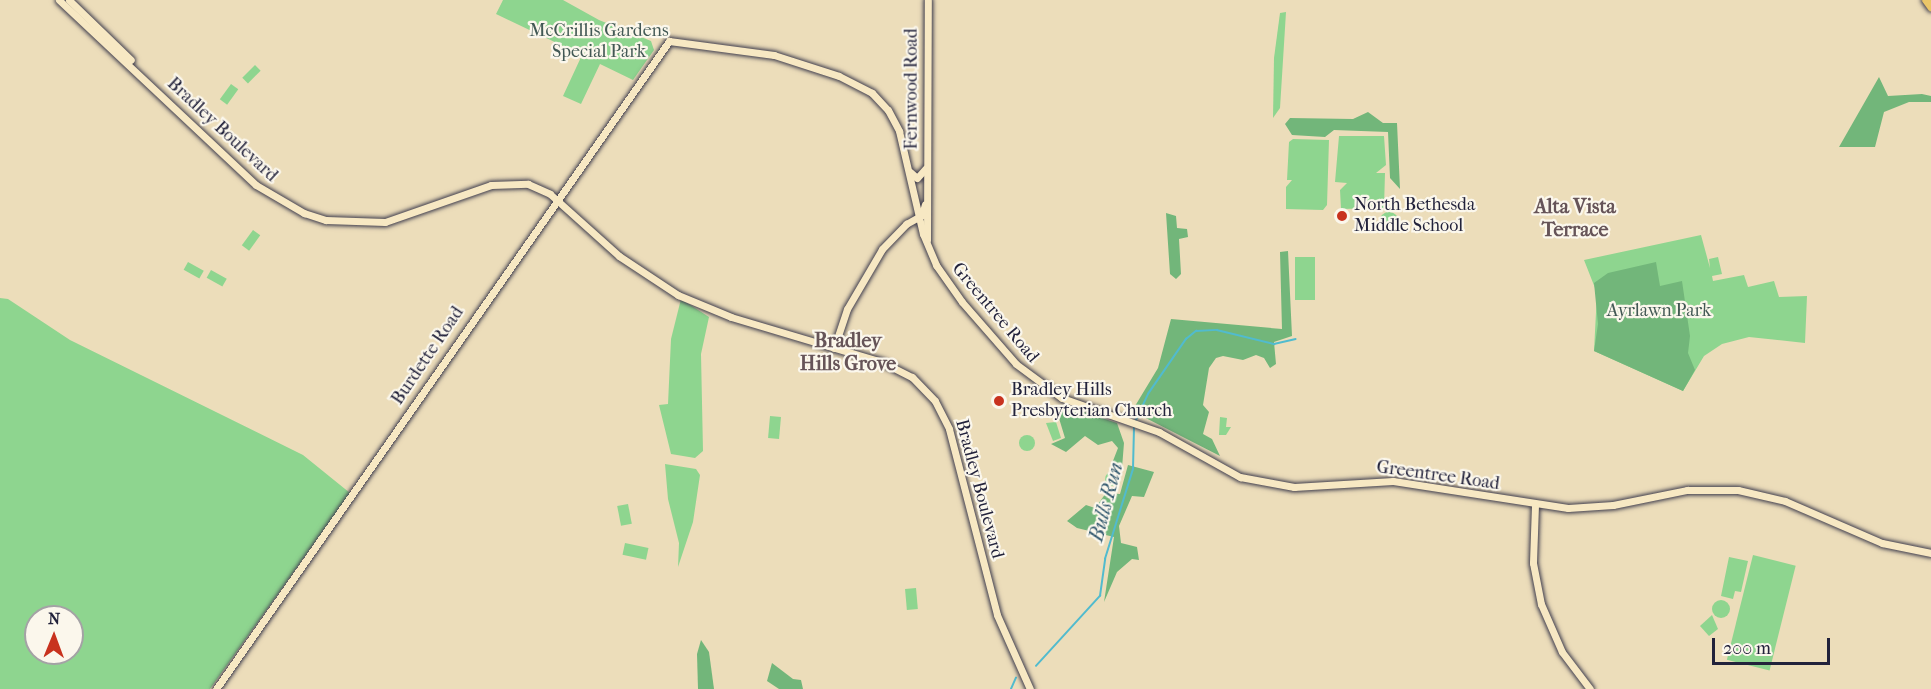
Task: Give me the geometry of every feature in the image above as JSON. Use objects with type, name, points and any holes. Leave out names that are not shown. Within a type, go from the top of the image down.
[{"type":"main road","points":[[1926,0],[1931,7]]},
{"type":"street","name":"Bradley Boulevard","points":[[59,0],[152,85],[255,185],[275,200],[326,220],[361,223],[398,219],[507,182],[533,185],[557,199],[613,251],[678,295],[739,320],[902,371],[922,386],[938,406],[951,435],[999,620],[1030,689]]},
{"type":"street","name":"Bradley Boulevard","points":[[69,0],[116,42],[152,85]]},
{"type":"street","name":"Fernwood Road","points":[[926,242],[928,0]]},
{"type":"street","name":"Greentree Road","points":[[669,41],[774,55],[861,86],[883,104],[896,123],[926,242],[939,270],[962,302],[1029,376],[1070,402],[1167,435],[1226,471],[1268,485],[1313,487],[1386,481],[1535,505],[1599,507],[1687,490],[1738,490],[1785,501],[1882,543],[1931,553]]},
{"type":"street","name":"Burdette Road","points":[[216,689],[669,41]]},
{"type":"street","points":[[910,172],[917,178],[926,168]]},
{"type":"street","name":"Fernwood Road","points":[[920,220],[924,211],[927,178]]},
{"type":"street","points":[[834,348],[858,287],[882,249],[899,232],[928,214]]},
{"type":"street","points":[[1535,505],[1533,563],[1541,604],[1562,652],[1590,689]]},
{"type":"green space","name":"McCrillis Gardens Special Park","points":[[503,0],[563,0],[599,20],[651,41],[654,50],[633,80],[600,64],[581,104],[563,96],[582,55],[496,14]]},
{"type":"green space","points":[[1286,12],[1280,108],[1273,118],[1274,58],[1280,13]]},
{"type":"green space","points":[[255,65],[261,71],[248,83],[242,78]]},
{"type":"green space","points":[[1879,77],[1888,96],[1922,94],[1931,96],[1931,102],[1909,102],[1884,112],[1875,147],[1839,147]]},
{"type":"green space","points":[[231,84],[238,89],[227,105],[220,99]]},
{"type":"green space","points":[[1368,112],[1383,123],[1397,123],[1400,189],[1390,178],[1388,132],[1334,130],[1325,137],[1292,135],[1285,124],[1290,118],[1353,119]]},
{"type":"green space","points":[[1339,136],[1384,136],[1386,165],[1376,173],[1385,173],[1384,208],[1341,209],[1340,190],[1347,183],[1335,182]]},
{"type":"green space","points":[[1293,139],[1329,140],[1327,205],[1323,210],[1286,209],[1286,187],[1292,180],[1287,180],[1289,142]]},
{"type":"green space","points":[[1385,212],[1393,212],[1399,218],[1399,226],[1393,232],[1385,232],[1379,226],[1379,218]]},
{"type":"green space","points":[[1166,213],[1176,216],[1177,228],[1187,229],[1188,237],[1179,239],[1181,274],[1176,279],[1170,274]]},
{"type":"green space","points":[[253,230],[260,235],[249,251],[242,245]]},
{"type":"green space","name":"Ayrlawn Park","points":[[1701,235],[1710,268],[1709,259],[1718,257],[1722,274],[1712,276],[1713,281],[1744,275],[1748,287],[1774,281],[1779,297],[1807,296],[1805,343],[1749,337],[1722,344],[1704,356],[1683,391],[1594,351],[1597,293],[1584,260]]},
{"type":"green space","points":[[1288,251],[1292,336],[1274,342],[1276,364],[1270,368],[1264,358],[1256,355],[1243,360],[1223,356],[1216,358],[1209,368],[1203,405],[1209,412],[1203,434],[1212,439],[1220,456],[1132,411],[1158,368],[1171,319],[1282,329],[1280,252]]},
{"type":"green space","points":[[1295,257],[1315,257],[1315,300],[1295,300]]},
{"type":"green space","points":[[188,262],[204,271],[199,279],[184,270]]},
{"type":"green space","points":[[1656,262],[1660,286],[1682,281],[1690,336],[1688,353],[1695,370],[1683,391],[1594,351],[1598,324],[1594,283],[1608,273]]},
{"type":"green space","points":[[211,270],[227,279],[222,287],[207,278]]},
{"type":"green space","points":[[0,298],[8,299],[70,340],[303,455],[350,493],[210,689],[0,689]]},
{"type":"green space","points":[[681,299],[709,317],[701,354],[703,451],[695,458],[671,454],[659,405],[668,404],[671,339]]},
{"type":"green space","points":[[1066,406],[1117,423],[1124,443],[1122,468],[1111,466],[1118,448],[1112,441],[1098,445],[1085,436],[1066,452],[1051,444],[1065,438],[1058,415]]},
{"type":"green space","points":[[770,416],[781,417],[779,439],[768,438]]},
{"type":"green space","points":[[1220,417],[1227,418],[1226,427],[1231,427],[1226,435],[1219,435]]},
{"type":"green space","points":[[1056,422],[1061,438],[1053,441],[1046,423]]},
{"type":"green space","points":[[1027,435],[1035,443],[1027,451],[1019,443]]},
{"type":"green space","points":[[665,464],[696,469],[700,475],[693,522],[678,567],[679,543],[668,499]]},
{"type":"green space","points":[[1128,465],[1154,472],[1144,497],[1132,496],[1119,526],[1121,543],[1137,547],[1139,560],[1132,559],[1117,572],[1104,602],[1114,537],[1077,528],[1067,521],[1086,505],[1095,508],[1106,493],[1120,494]]},
{"type":"green space","points":[[1109,472],[1115,472],[1119,479],[1115,486],[1109,486],[1105,482],[1105,476]]},
{"type":"green space","points":[[628,504],[632,524],[621,526],[617,506]]},
{"type":"green space","points":[[625,543],[648,548],[646,560],[623,555]]},
{"type":"green space","points":[[1753,555],[1796,566],[1770,670],[1727,660]]},
{"type":"green space","points":[[1729,557],[1748,561],[1741,592],[1735,591],[1733,599],[1721,596]]},
{"type":"green space","points":[[916,588],[918,609],[907,610],[905,589]]},
{"type":"green space","points":[[1721,600],[1727,603],[1730,609],[1727,615],[1721,618],[1715,615],[1712,609],[1715,603]]},
{"type":"green space","points":[[1712,615],[1718,629],[1709,636],[1700,626]]},
{"type":"green space","points":[[701,640],[709,652],[714,689],[698,689],[697,654]]},
{"type":"green space","points":[[772,663],[793,679],[801,680],[803,689],[779,689],[767,681]]},
{"type":"waterway","name":"Bulls Run","points":[[1135,422],[1148,394],[1186,339],[1196,331],[1217,330],[1274,344],[1295,339]]},
{"type":"waterway","name":"Bulls Run","points":[[1036,666],[1100,596],[1105,559],[1133,469],[1134,427]]},
{"type":"waterway","name":"Bulls Run","points":[[1011,689],[1016,678]]},
{"type":"place","name":"North Bethesda Middle School","points":[[1342,216]]},
{"type":"place","name":"Bradley Hills Presbyterian Church","points":[[999,401]]},
{"type":"district","name":"Alta Vista Terrace","points":[[1575,218]]},
{"type":"district","name":"Bradley Hills Grove","points":[[848,352]]}]
